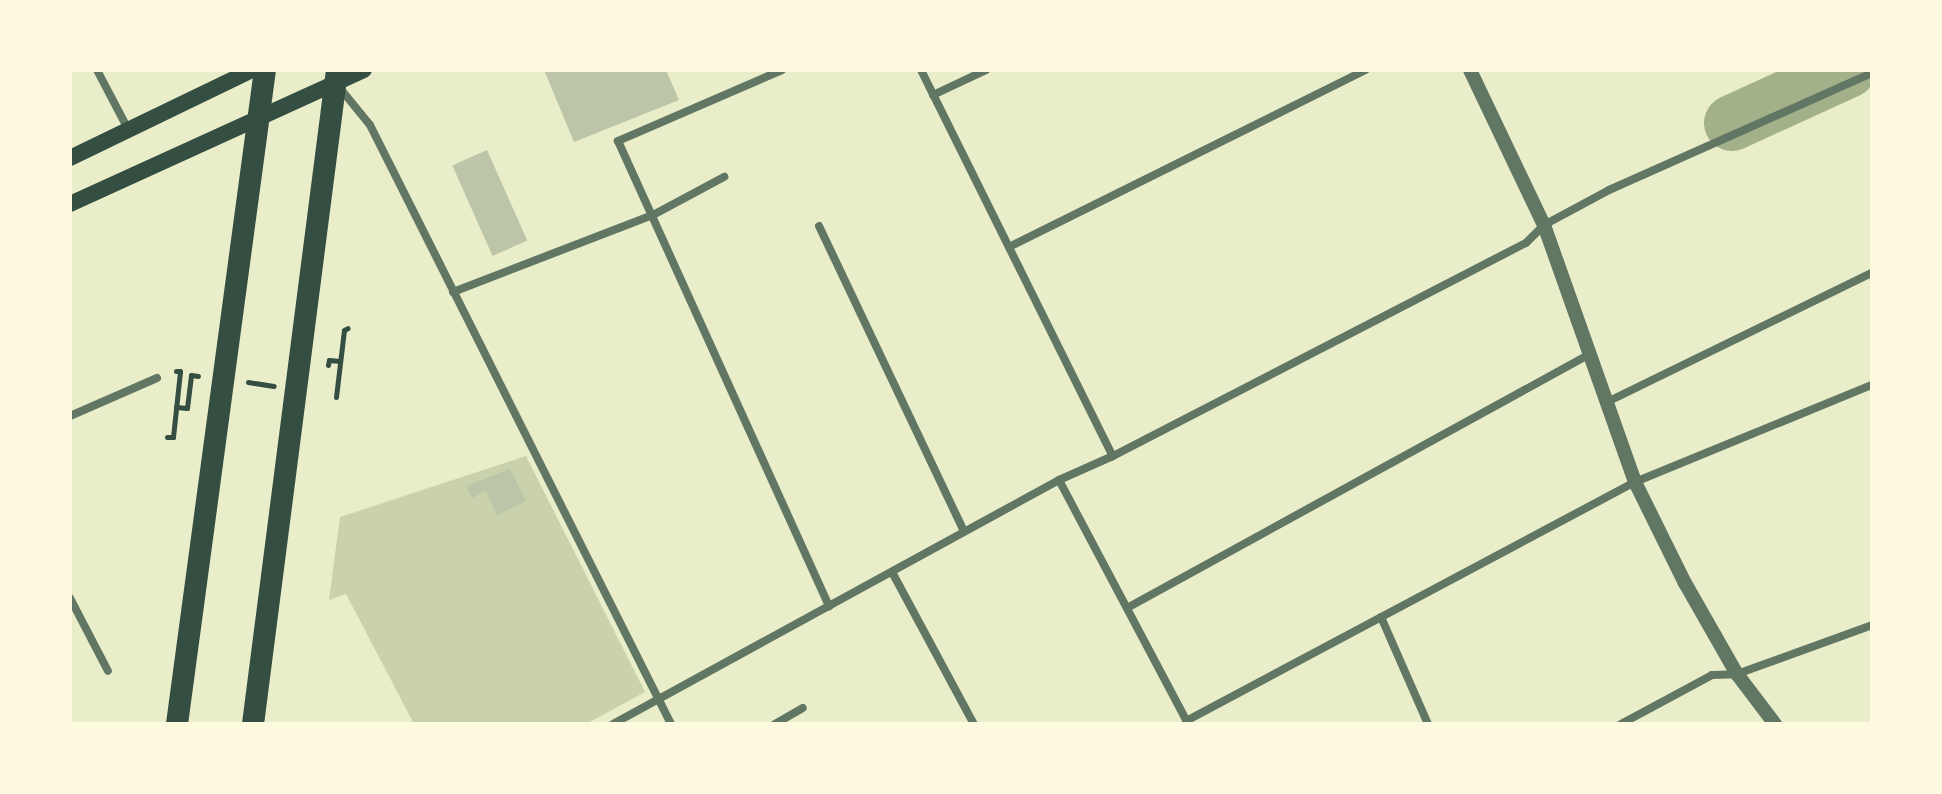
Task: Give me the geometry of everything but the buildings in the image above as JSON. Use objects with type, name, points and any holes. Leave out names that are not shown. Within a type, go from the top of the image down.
[{"type":"highway","points":[[177,724],[265,70]]},
{"type":"highway","points":[[253,724],[336,77]]},
{"type":"main road","points":[[70,158],[252,70]]},
{"type":"main road","points":[[70,204],[146,172],[336,77],[364,70]]},
{"type":"street","points":[[97,70],[129,132]]},
{"type":"street","points":[[782,70],[618,141],[829,606]]},
{"type":"street","points":[[921,70],[1113,456]]},
{"type":"street","points":[[933,95],[986,70]]},
{"type":"street","points":[[1009,247],[1365,70]]},
{"type":"street","points":[[1470,70],[1544,225],[1635,482],[1685,583],[1737,674],[1775,724]]},
{"type":"street","points":[[613,724],[1059,480],[1113,456],[1526,243],[1544,225],[1609,190],[1872,73]]},
{"type":"street","points":[[336,77],[370,125],[671,724]]},
{"type":"street","points":[[453,292],[653,215],[724,177]]},
{"type":"street","points":[[819,226],[964,531]]},
{"type":"street","points":[[1607,402],[1872,273]]},
{"type":"street","points":[[1127,608],[1590,354]]},
{"type":"street","points":[[70,416],[157,378]]},
{"type":"street","points":[[1059,480],[1187,723],[1635,482],[1872,385]]},
{"type":"street","points":[[892,572],[974,724]]},
{"type":"street","points":[[71,601],[108,671]]},
{"type":"street","points":[[1381,617],[1428,724]]},
{"type":"street","points":[[1621,724],[1712,675],[1737,674],[1872,625]]},
{"type":"street","points":[[775,724],[803,708]]},
{"type":"path","points":[[336,395],[346,329]]},
{"type":"path","points":[[329,360],[340,361]]},
{"type":"path","points":[[170,437],[178,371]]},
{"type":"path","points":[[176,407],[187,408],[191,375],[194,375]]},
{"type":"path","points":[[254,383],[267,385]]},
{"type":"green space","points":[[526,456],[645,692],[586,724],[414,724],[346,594],[329,600],[340,517]]},
{"type":"waterway","points":[[1732,123],[1848,70]]}]
